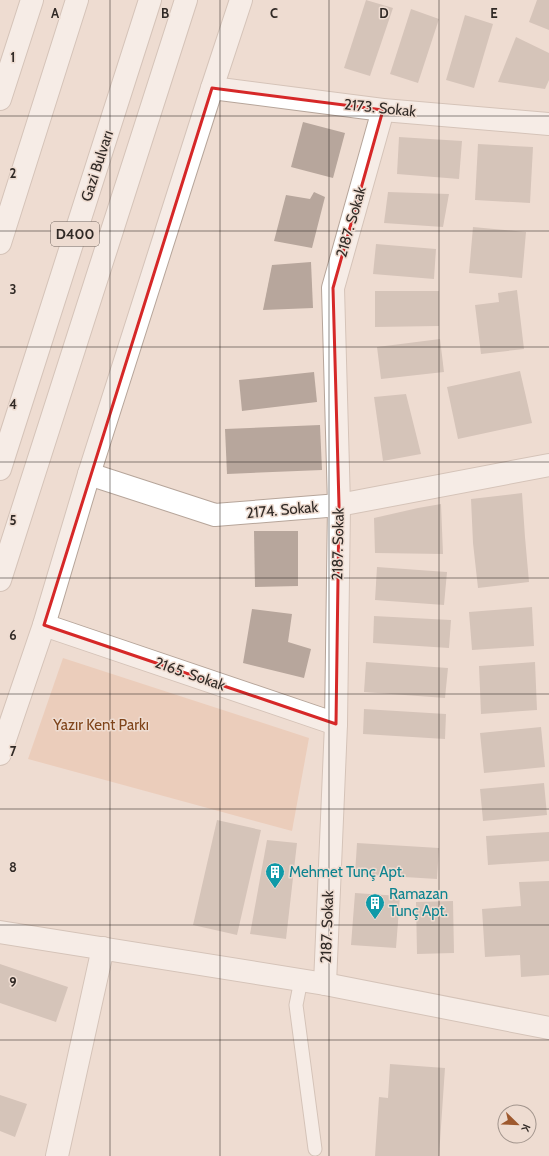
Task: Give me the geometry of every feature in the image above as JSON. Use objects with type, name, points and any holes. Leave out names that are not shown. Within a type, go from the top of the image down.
[{"type":"main road","points":[[0,99],[32,0]]},
{"type":"main road","points":[[0,243],[77,0]]},
{"type":"main road","name":"Gazi Bulvarı","points":[[0,469],[150,0]]},
{"type":"main road","points":[[0,580],[186,0]]},
{"type":"main road","points":[[0,754],[44,625],[89,474],[241,0]]},
{"type":"main road","name":"2173. Sokak","points":[[212,88],[383,110],[549,124]]},
{"type":"main road","name":"2187. Sokak","points":[[325,984],[336,724],[339,505],[333,288],[383,110]]},
{"type":"main road","name":"2174. Sokak","points":[[89,474],[215,515],[339,505],[549,465]]},
{"type":"main road","name":"2165. Sokak","points":[[44,625],[336,724]]},
{"type":"main road","points":[[0,932],[325,984],[549,1028]]},
{"type":"main road","points":[[56,1156],[103,948]]},
{"type":"lane","points":[[301,980],[296,1004],[314,1149]]},
{"type":"highlighted area","points":[[212,88],[383,110],[333,288],[339,505],[336,724],[44,625]]},
{"type":"green space","name":"Yazır Kent Parkı","points":[[63,658],[309,738],[292,831],[28,759]]},
{"type":"building","points":[[366,0],[393,8],[370,76],[344,68]]},
{"type":"building","points":[[537,0],[549,0],[549,30],[529,22]]},
{"type":"building","points":[[411,9],[439,19],[418,83],[390,74]]},
{"type":"building","points":[[465,15],[493,24],[474,88],[446,80]]},
{"type":"building","points":[[516,37],[549,53],[549,80],[545,89],[498,82]]},
{"type":"building","points":[[303,122],[345,133],[333,178],[291,167]]},
{"type":"building","points":[[399,137],[462,141],[459,179],[397,174]]},
{"type":"building","points":[[478,144],[533,147],[530,203],[475,200]]},
{"type":"building","points":[[314,192],[325,197],[312,248],[274,241],[286,195],[310,199]]},
{"type":"building","points":[[388,192],[449,194],[443,227],[384,223]]},
{"type":"building","points":[[473,227],[526,232],[522,278],[469,273]]},
{"type":"building","points":[[376,244],[436,249],[434,279],[373,274]]},
{"type":"building","points":[[311,262],[313,308],[263,310],[272,265]]},
{"type":"building","points":[[517,290],[524,349],[481,354],[475,305],[499,302],[498,293]]},
{"type":"building","points":[[375,291],[439,291],[439,326],[375,327]]},
{"type":"building","points":[[440,339],[444,372],[381,379],[377,347]]},
{"type":"building","points":[[520,371],[532,423],[458,439],[447,387]]},
{"type":"building","points":[[314,372],[317,402],[242,411],[239,380]]},
{"type":"building","points":[[406,394],[421,454],[383,461],[374,397]]},
{"type":"building","points":[[320,425],[322,470],[227,474],[225,429]]},
{"type":"building","points":[[522,493],[529,582],[478,588],[473,543],[471,499]]},
{"type":"building","points":[[441,504],[443,554],[375,553],[374,518]]},
{"type":"building","points":[[254,531],[298,531],[298,586],[255,587]]},
{"type":"building","points":[[377,567],[447,572],[444,605],[375,600]]},
{"type":"building","points":[[532,607],[534,646],[472,650],[469,612]]},
{"type":"building","points":[[252,609],[292,614],[288,642],[311,649],[304,678],[243,663]]},
{"type":"building","points":[[374,616],[451,620],[449,648],[373,643]]},
{"type":"building","points":[[366,662],[448,668],[445,698],[364,692]]},
{"type":"building","points":[[535,662],[537,710],[481,714],[479,666]]},
{"type":"building","points":[[364,709],[446,714],[445,739],[363,734]]},
{"type":"building","points":[[541,727],[545,767],[484,773],[480,733]]},
{"type":"building","points":[[544,783],[547,815],[483,821],[480,789]]},
{"type":"building","points":[[217,820],[261,830],[237,935],[193,925]]},
{"type":"building","points":[[549,832],[549,861],[488,865],[486,836]]},
{"type":"building","name":"Mehmet Tunç Apt.","points":[[267,840],[297,843],[286,939],[250,934]]},
{"type":"building","points":[[357,843],[439,848],[437,879],[355,874]]},
{"type":"building","points":[[549,881],[549,975],[521,977],[520,955],[485,957],[482,909],[521,906],[519,882]]},
{"type":"building","name":"Ramazan Tunç Apt.","points":[[355,893],[400,896],[396,948],[351,945]]},
{"type":"building","points":[[453,901],[454,953],[417,954],[416,902]]},
{"type":"building","points":[[0,964],[68,987],[56,1022],[0,1003]]},
{"type":"building","points":[[390,1064],[445,1068],[439,1156],[375,1156],[379,1097],[388,1098]]},
{"type":"building","points":[[0,1095],[27,1104],[15,1137],[0,1131]]},
{"type":"place","name":"Mehmet Tunç Apt.","points":[[275,889]]},
{"type":"place","name":"Ramazan Tunç Apt.","points":[[375,920]]}]
